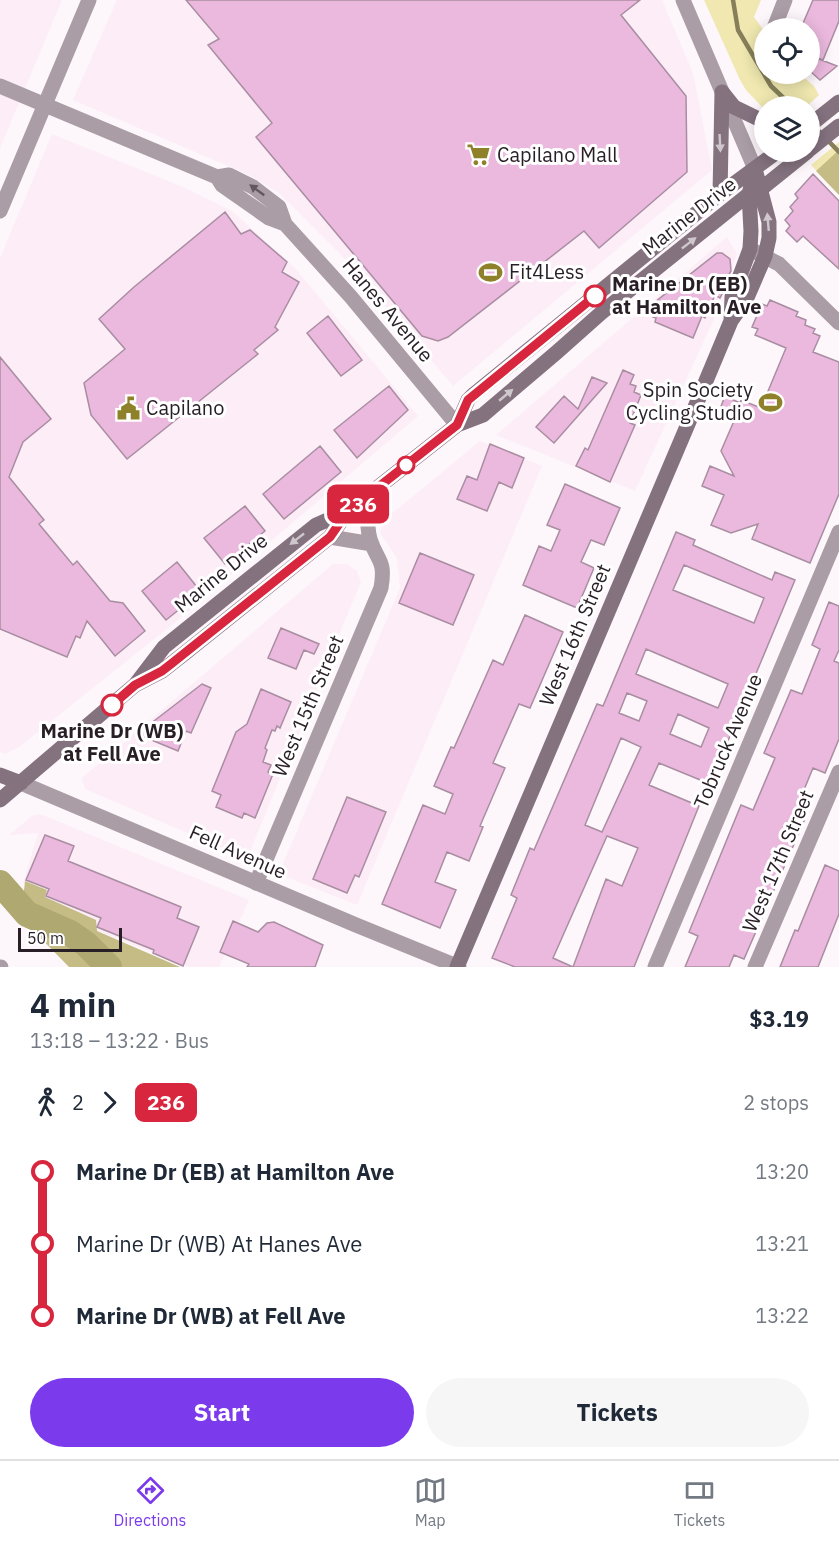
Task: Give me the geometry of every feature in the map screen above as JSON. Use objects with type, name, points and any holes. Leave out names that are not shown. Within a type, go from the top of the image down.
[{"type":"main road","points":[[722,92],[734,107],[754,118]]},
{"type":"main road","points":[[720,194],[722,92]]},
{"type":"main road","points":[[820,117],[839,102]]},
{"type":"main road","name":"Marine Drive","points":[[820,141],[839,126]]},
{"type":"main road","name":"Marine Drive","points":[[457,425],[468,400],[720,194],[764,162]]},
{"type":"main road","name":"Marine Drive","points":[[135,685],[164,647],[315,525],[348,511],[457,425],[483,415],[601,313],[793,162]]},
{"type":"main road","name":"West 16th Street","points":[[730,321],[732,297],[750,249],[755,169]]},
{"type":"main road","name":"West 16th Street","points":[[458,967],[730,321],[746,300],[765,256],[769,238],[769,222],[755,191]]},
{"type":"main road","name":"Marine Drive","points":[[0,800],[135,685],[162,671],[330,537],[348,511]]},
{"type":"main road","name":"Fell Avenue","points":[[0,775],[21,783]]},
{"type":"street","points":[[0,211],[89,0]]},
{"type":"street","points":[[682,0],[755,169]]},
{"type":"street","points":[[778,18],[785,0]]},
{"type":"street","name":"Hanes Avenue","points":[[0,86],[217,177],[229,175],[253,187],[279,207],[285,224],[351,297],[457,425]]},
{"type":"street","points":[[750,249],[780,264],[839,323]]},
{"type":"street","name":"West 15th Street","points":[[256,883],[381,588],[384,572],[368,529],[367,496]]},
{"type":"street","name":"Tobruck Avenue","points":[[655,967],[839,532]]},
{"type":"street","points":[[330,537],[372,544]]},
{"type":"street","name":"West 17th Street","points":[[755,967],[839,772]]},
{"type":"street","name":"Fell Avenue","points":[[21,783],[458,967]]},
{"type":"shaded area","points":[[0,0],[62,0],[0,148]]},
{"type":"shaded area","name":"Capilano Mall","points":[[117,0],[662,0],[693,73],[712,170],[453,386],[346,260],[279,193],[247,174],[73,100]]},
{"type":"shaded area","points":[[704,0],[761,0],[754,17],[754,84],[812,84],[819,95],[754,96],[754,98],[740,80]]},
{"type":"shaded area","points":[[52,134],[183,187],[232,211],[295,268],[418,416],[178,620],[19,747],[5,754],[0,752],[0,258]]},
{"type":"shaded area","points":[[839,142],[839,195],[811,165],[820,162],[820,158]]},
{"type":"shaded area","points":[[839,150],[839,195],[816,171]]},
{"type":"shaded area","points":[[727,237],[737,254],[720,306],[635,491],[496,435]]},
{"type":"shaded area","points":[[480,441],[542,466],[357,905],[284,876],[282,866],[400,588],[397,558],[380,533],[383,521]]},
{"type":"shaded area","points":[[333,564],[347,564],[357,571],[361,582],[250,851],[241,856],[85,789],[82,778]]},
{"type":"shaded area","points":[[40,814],[249,900],[219,967],[189,967],[92,929],[43,899],[43,892],[23,883],[38,833],[9,835],[32,816]]},
{"type":"shaded area","points":[[25,881],[47,890],[45,897],[96,920],[97,931],[180,967],[69,967],[21,918]]},
{"type":"building","name":"Capilano Mall","points":[[186,0],[640,0],[621,15],[686,96],[687,172],[599,248],[584,231],[448,337],[438,341],[422,336],[256,137],[272,123],[208,45],[219,39]]},
{"type":"building","points":[[813,0],[839,0],[839,21],[823,60],[820,59],[820,18],[805,18]]},
{"type":"building","points":[[820,59],[837,66],[820,80]]},
{"type":"building","points":[[813,174],[839,201],[839,269],[803,236],[797,242],[786,231],[790,226],[785,220],[793,211],[790,207],[798,198],[795,194]]},
{"type":"building","points":[[225,212],[241,234],[250,230],[287,262],[282,272],[299,282],[275,327],[278,330],[254,350],[258,354],[127,459],[91,415],[84,383],[125,349],[99,319]]},
{"type":"building","points":[[717,253],[722,253],[730,259],[731,271],[724,283],[727,284],[720,298],[715,295],[705,318],[702,316],[693,338],[655,322],[656,318],[653,317],[655,313],[650,306]]},
{"type":"building","points":[[770,300],[798,312],[796,316],[806,320],[805,325],[815,329],[813,333],[820,336],[813,352],[839,362],[839,494],[810,563],[752,539],[758,524],[731,533],[711,525],[724,495],[702,486],[710,466],[734,476],[721,451],[734,421],[718,414],[725,396],[740,403],[741,400],[761,408],[786,348],[755,335],[758,329],[752,327],[762,304],[767,306]]},
{"type":"building","points":[[328,316],[362,360],[341,376],[307,333]]},
{"type":"building","points":[[0,357],[51,419],[23,442],[9,477],[44,520],[39,524],[73,565],[77,561],[110,601],[123,603],[145,631],[115,656],[87,621],[80,638],[76,636],[67,657],[0,629]]},
{"type":"building","points":[[623,370],[634,375],[630,384],[636,386],[634,392],[641,395],[630,423],[635,425],[610,482],[576,466],[585,448],[588,450]]},
{"type":"building","points":[[592,377],[607,383],[554,443],[536,427],[564,396],[578,409]]},
{"type":"building","points":[[389,386],[408,410],[357,458],[334,430]]},
{"type":"building","points":[[490,444],[524,458],[512,488],[499,482],[487,511],[457,499],[467,476],[477,480]]},
{"type":"building","points":[[320,446],[341,472],[284,519],[263,494]]},
{"type":"building","points":[[565,484],[620,508],[604,545],[591,540],[581,562],[594,568],[577,608],[523,585],[539,546],[551,551],[560,530],[547,525]]},
{"type":"building","points":[[245,506],[265,531],[225,564],[204,538]]},
{"type":"building","points":[[676,532],[695,540],[693,545],[772,580],[775,572],[795,580],[710,784],[659,763],[649,785],[699,806],[634,967],[573,967],[515,967],[492,958],[517,898],[511,895],[530,848],[534,850],[597,704],[603,706]],"holes":[[[684,565],[764,598],[754,623],[673,590]],[[646,649],[728,684],[718,708],[636,674]],[[627,693],[647,701],[639,721],[619,713]],[[678,714],[709,728],[701,747],[670,734]],[[621,738],[641,747],[602,832],[585,825]],[[607,836],[638,848],[622,886],[606,879],[573,967],[553,958]]]},
{"type":"building","points":[[420,553],[474,575],[453,625],[399,603]]},
{"type":"building","points":[[177,562],[201,592],[166,620],[142,591]]},
{"type":"building","points":[[829,602],[839,606],[839,650],[834,661],[839,663],[839,739],[825,773],[813,768],[794,814],[805,819],[744,959],[734,955],[729,967],[685,967],[698,936],[689,932],[741,805],[753,810],[775,758],[764,753],[791,690],[802,694],[820,649],[812,645]]},
{"type":"building","points":[[525,615],[563,632],[530,708],[519,704],[493,763],[505,768],[480,826],[483,827],[469,861],[447,852],[435,882],[456,890],[440,928],[382,904],[423,805],[445,814],[453,794],[434,786],[451,747],[454,748],[493,660],[503,665]]},
{"type":"building","points":[[281,628],[319,644],[314,654],[304,650],[296,669],[268,658]]},
{"type":"building","points":[[202,684],[211,688],[191,733],[186,731],[178,751],[137,734]]},
{"type":"building","points":[[261,689],[291,702],[280,728],[277,726],[275,731],[272,730],[265,748],[267,750],[263,762],[271,765],[268,772],[273,774],[255,818],[244,813],[242,818],[216,807],[221,795],[212,791],[236,732],[247,724]]},
{"type":"building","points":[[347,797],[386,812],[359,877],[355,875],[347,893],[313,879]]},
{"type":"building","points":[[45,835],[74,846],[68,861],[181,907],[177,918],[199,927],[183,966],[153,953],[154,950],[97,927],[101,918],[46,896],[49,889],[26,880]]},
{"type":"building","points":[[825,865],[839,871],[839,914],[818,967],[780,967],[795,930],[798,931]]},
{"type":"building","points":[[233,921],[258,932],[267,923],[274,922],[323,945],[315,967],[247,967],[249,964],[220,952]]},
{"type":"waterway","points":[[733,0],[738,30],[771,86],[782,96]]},
{"type":"waterway","points":[[820,132],[839,152]]},
{"type":"waterway","points":[[0,883],[27,914],[70,933],[86,944],[109,967]]},
{"type":"bus line","name":"236","points":[[112,705],[135,685],[162,671],[330,537],[348,511],[457,425],[468,400],[595,296]]},
{"type":"place","name":"Capilano Mall","points":[[479,155]]},
{"type":"place","name":"Fit4Less","points":[[491,272]]},
{"type":"place","name":"Marine Dr (EB) at Hamilton Ave","points":[[595,296]]},
{"type":"place","name":"Spin Society Cycling Studio","points":[[771,402]]},
{"type":"place","name":"Capilano","points":[[128,408]]},
{"type":"place","name":"Marine Dr (WB) at Fell Ave","points":[[112,705]]}]
